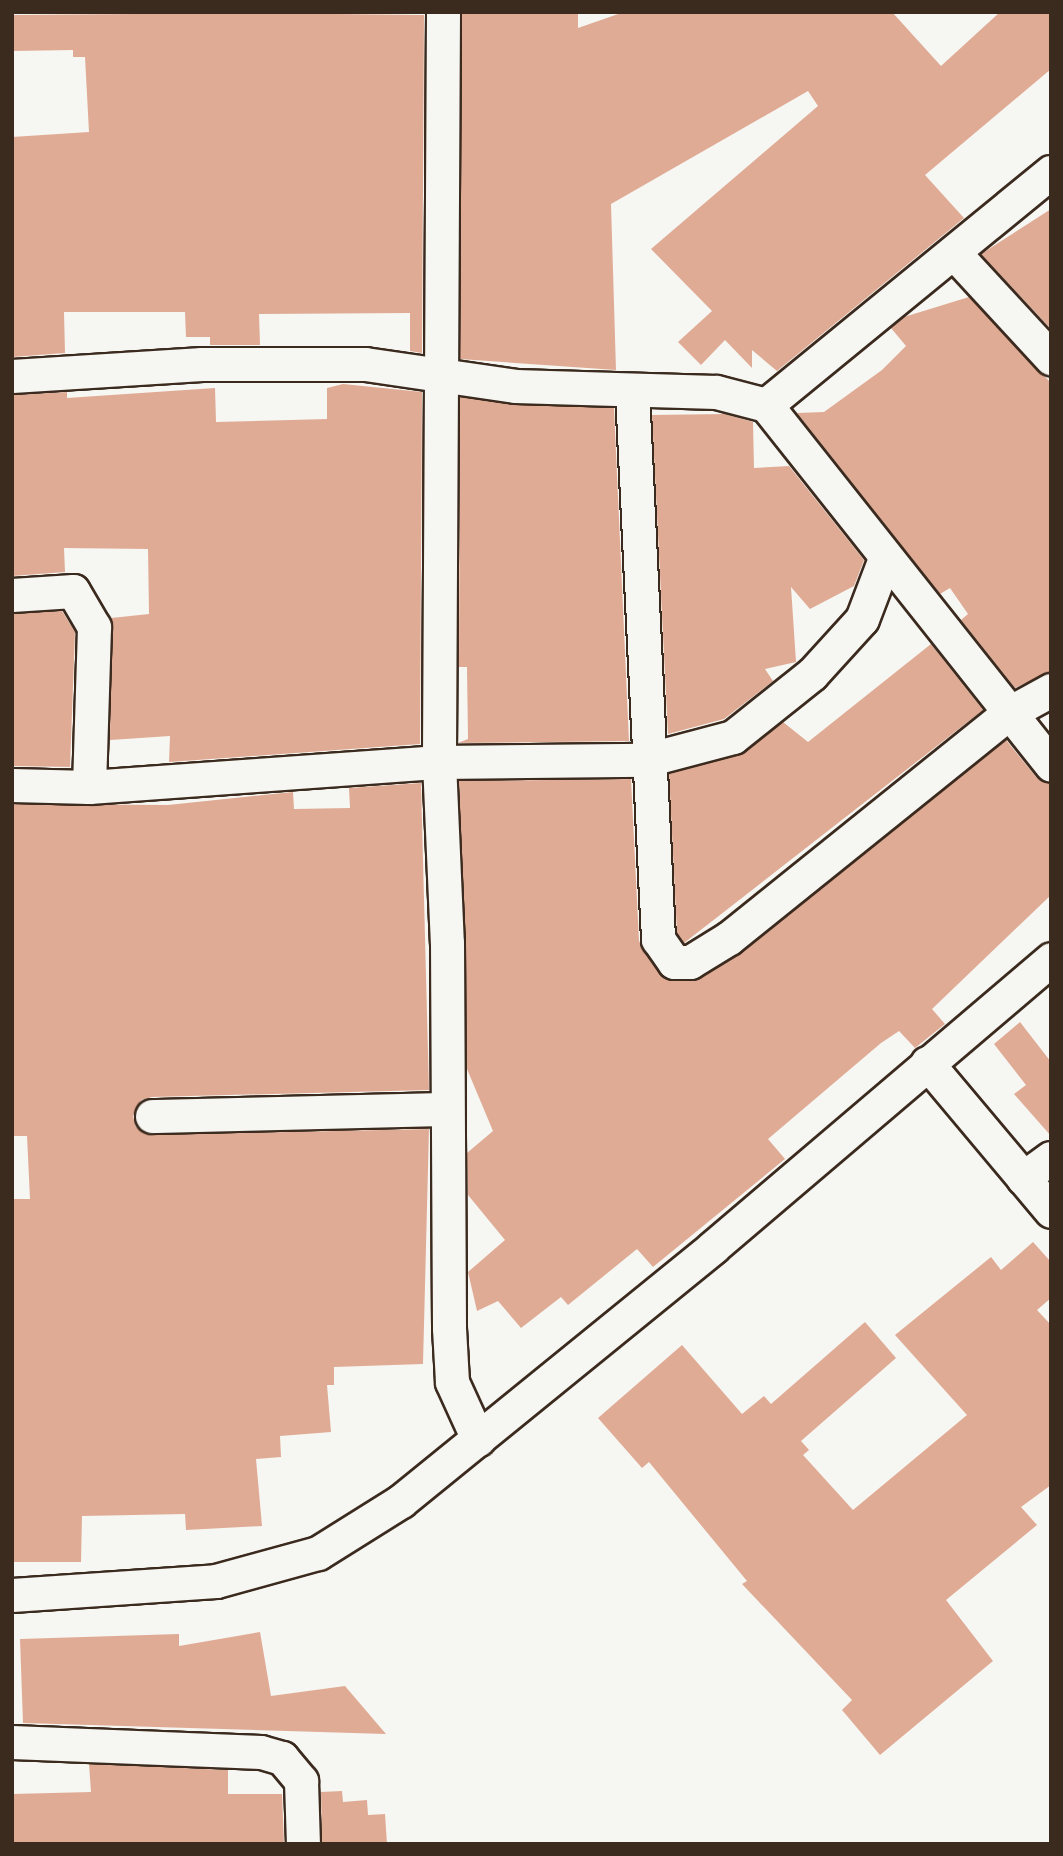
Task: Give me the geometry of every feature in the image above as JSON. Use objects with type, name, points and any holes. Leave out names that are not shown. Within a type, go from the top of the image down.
[{"type":"street","points":[[443,12],[444,373],[439,762],[452,1382],[478,1439]]},
{"type":"street","points":[[766,405],[955,254],[1051,172]]},
{"type":"street","points":[[955,254],[1051,358]]},
{"type":"street","points":[[12,376],[202,364],[365,364],[444,373],[515,386],[716,392],[766,405],[884,561],[1051,765]]},
{"type":"street","points":[[632,391],[646,760],[658,939],[674,962],[690,962],[928,784],[1009,713],[1051,690]]},
{"type":"street","points":[[12,785],[89,787],[439,762],[646,760],[733,737],[812,674],[862,619],[884,561]]},
{"type":"street","points":[[12,595],[72,591],[94,627],[89,787]]},
{"type":"street","points":[[12,1595],[216,1581],[317,1553],[401,1501],[478,1439],[1051,959]]},
{"type":"street","points":[[928,1063],[1051,1211]]},
{"type":"street","points":[[152,1116],[447,1109]]},
{"type":"street","points":[[1023,1178],[1051,1158]]},
{"type":"street","points":[[12,1742],[261,1752],[282,1758],[301,1781],[303,1844]]},
{"type":"building","points":[[578,12],[578,28],[624,12],[892,12],[941,66],[1000,12],[1051,12],[1051,69],[925,175],[964,218],[777,371],[752,350],[752,368],[725,340],[701,365],[678,342],[712,311],[651,249],[818,106],[808,91],[611,204],[616,370],[460,359],[462,13]]},
{"type":"building","points":[[12,15],[424,15],[422,353],[410,351],[410,313],[259,314],[260,345],[210,345],[210,337],[186,337],[185,312],[64,312],[65,353],[12,357],[12,137],[89,132],[85,57],[73,57],[73,50],[12,51]]},
{"type":"building","points":[[1051,209],[1051,325],[1049,327],[981,254]]},
{"type":"building","points":[[969,297],[1051,383],[1051,671],[1015,688],[961,620],[968,614],[950,588],[940,594],[797,413],[824,412],[882,370],[906,346],[891,328],[904,317]]},
{"type":"building","points":[[343,384],[422,392],[420,744],[169,762],[170,736],[110,740],[111,618],[149,614],[148,549],[64,548],[65,572],[12,576],[12,395],[67,392],[67,398],[215,388],[216,422],[327,419],[327,388]]},
{"type":"building","points":[[460,397],[614,408],[629,741],[458,743],[468,739],[467,667],[459,667]]},
{"type":"building","points":[[725,414],[753,422],[754,468],[789,466],[864,560],[854,586],[810,609],[791,587],[796,662],[765,669],[773,681],[724,719],[668,734],[652,415]]},
{"type":"building","points":[[62,611],[75,632],[70,767],[12,766],[12,614]]},
{"type":"building","points":[[931,644],[983,710],[684,943],[677,933],[669,774],[738,755],[783,722],[808,742]]},
{"type":"building","points":[[1006,740],[1036,777],[1051,784],[1051,895],[932,1009],[945,1024],[915,1048],[899,1031],[881,1043],[768,1139],[785,1159],[653,1267],[637,1249],[568,1305],[561,1297],[521,1328],[498,1301],[477,1311],[468,1272],[505,1240],[468,1195],[467,1153],[493,1131],[467,1069],[459,781],[631,779],[639,941],[665,979],[690,981],[741,953]]},
{"type":"building","points":[[421,783],[429,1090],[152,1097],[141,1100],[133,1116],[136,1127],[152,1135],[429,1129],[423,1364],[334,1367],[334,1385],[327,1385],[331,1432],[280,1436],[281,1457],[256,1459],[262,1526],[186,1530],[185,1514],[82,1516],[81,1562],[12,1562],[12,1199],[30,1199],[27,1136],[12,1136],[12,804],[168,805],[293,792],[294,809],[350,808],[349,788]]},
{"type":"building","points":[[1020,1022],[1051,1062],[1051,1136],[1014,1094],[1026,1085],[994,1044]]},
{"type":"building","points":[[1033,1242],[1051,1262],[1051,1298],[1037,1310],[1051,1325],[1051,1485],[1021,1507],[1037,1525],[946,1600],[993,1661],[880,1755],[842,1710],[852,1700],[742,1584],[747,1581],[649,1462],[642,1468],[598,1418],[682,1345],[742,1414],[764,1396],[771,1404],[865,1322],[896,1358],[801,1441],[809,1450],[803,1455],[853,1510],[967,1415],[895,1335],[991,1257],[1001,1270]]},
{"type":"building","points":[[260,1632],[271,1696],[345,1686],[386,1734],[23,1723],[20,1639],[179,1634],[179,1646]]},
{"type":"building","points":[[89,1764],[228,1770],[228,1794],[282,1794],[284,1844],[12,1844],[12,1794],[91,1792]]},
{"type":"building","points":[[342,1791],[343,1802],[367,1800],[368,1815],[385,1814],[387,1844],[322,1844],[321,1792]]}]
